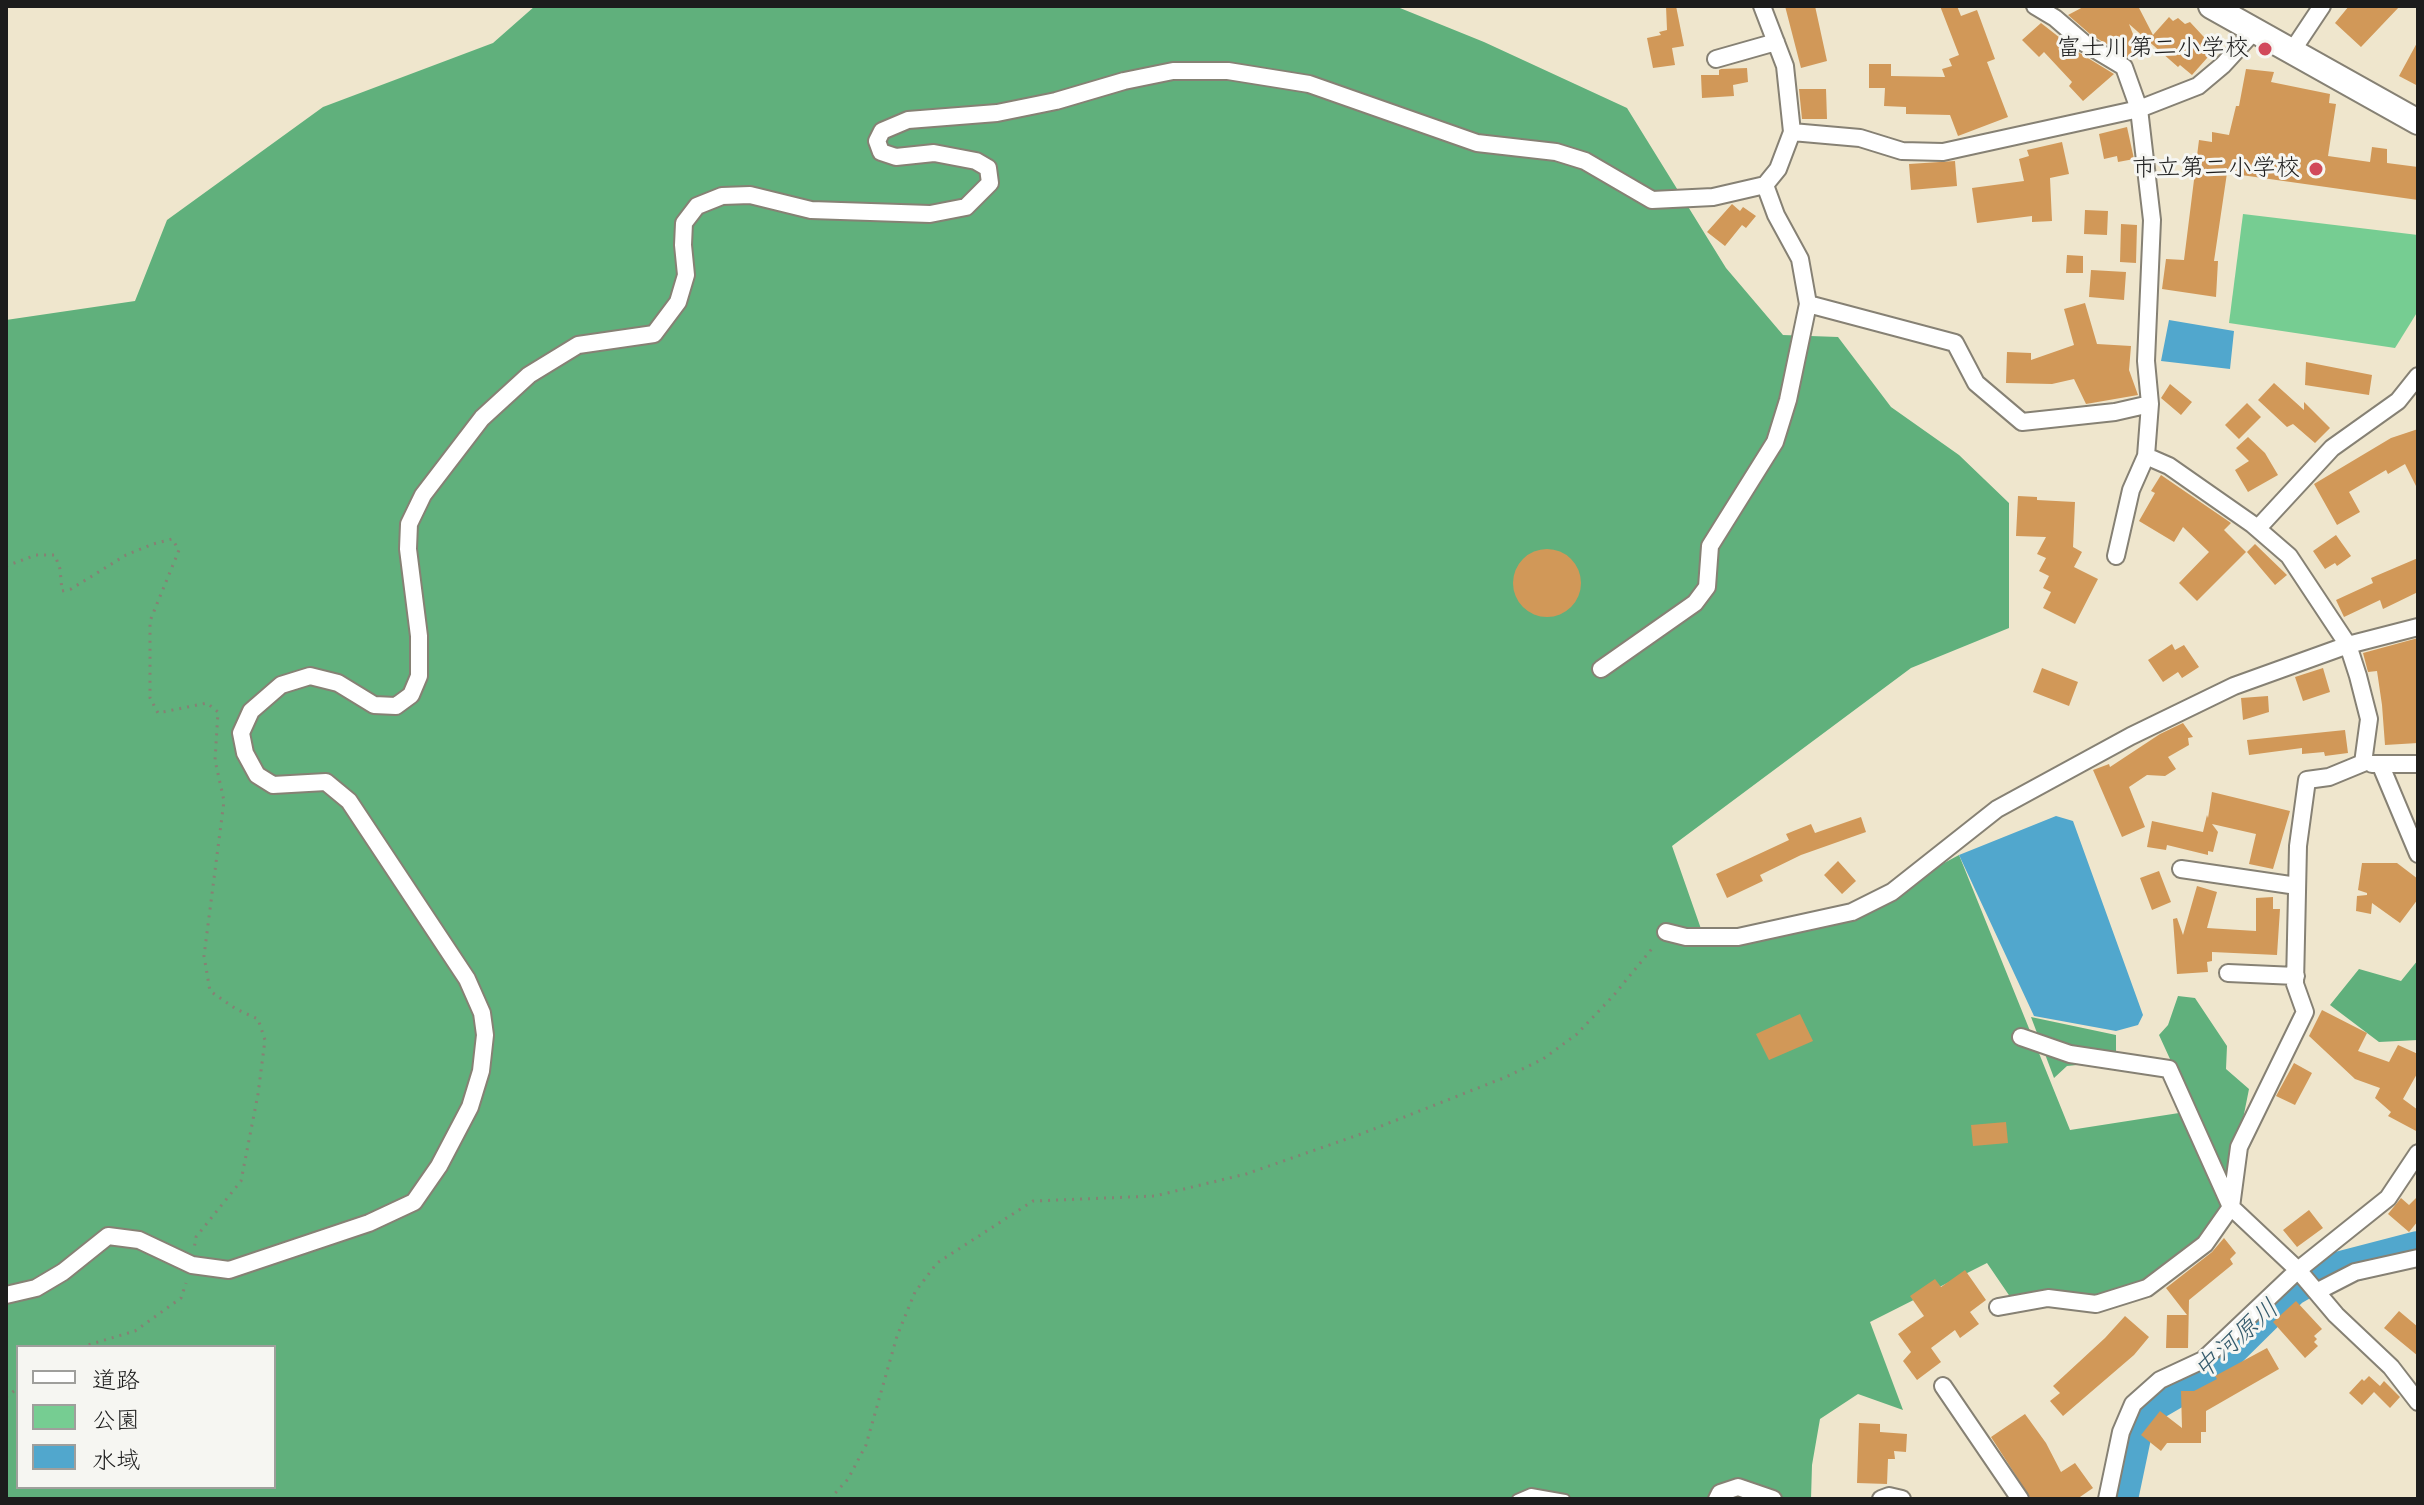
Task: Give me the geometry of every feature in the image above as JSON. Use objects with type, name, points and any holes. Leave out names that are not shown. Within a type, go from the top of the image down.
[{"type":"street","points":[[6,1295],[36,1288],[63,1272],[108,1236],[139,1240],[192,1265],[229,1270],[369,1223],[414,1202],[439,1166],[470,1107],[481,1071],[485,1035],[482,1013],[467,979],[349,801],[326,782],[273,785],[257,775],[245,753],[241,733],[251,711],[281,685],[310,676],[338,683],[374,705],[396,706],[411,695],[419,676],[419,636],[408,549],[409,524],[423,495],[482,418],[529,375],[578,345],[654,334],[678,302],[686,275],[684,223],[697,206],[722,196],[750,195],[811,210],[930,214],[966,207],[990,183],[988,168],[976,161],[934,153],[896,157],[881,152],[877,141],[882,131],[908,120],[997,113],[1173,71],[1228,71],[1309,84],[1477,143],[1556,152],[1585,161],[1652,200],[1713,197],[1765,185],[1778,169],[1792,132],[1785,66],[1762,6]]},
{"type":"street","points":[[2035,6],[2055,18],[2084,43],[2124,67],[2139,109],[2152,220],[2146,361],[2150,404],[2146,456],[2131,490],[2116,556]]},
{"type":"street","points":[[2211,6],[2418,122]]},
{"type":"street","points":[[2292,51],[2322,6]]},
{"type":"street","points":[[1792,132],[1860,138],[1902,151],[1943,152],[2139,109],[2198,86],[2223,65],[2255,30]]},
{"type":"street","points":[[1716,59],[1776,42]]},
{"type":"street","points":[[1601,669],[1695,603],[1707,587],[1710,546],[1775,442],[1788,400],[1808,304],[1800,259],[1776,215],[1765,185]]},
{"type":"street","points":[[1808,304],[1955,343],[1976,383],[2022,422],[2115,412],[2150,404]]},
{"type":"street","points":[[2258,528],[2332,448],[2398,401],[2418,376]]},
{"type":"street","points":[[2146,456],[2169,466],[2258,528],[2289,556],[2348,645],[2369,719],[2363,763]]},
{"type":"street","points":[[1666,932],[1686,937],[1738,937],[1852,912],[1892,892],[1997,809],[2069,769],[2234,686],[2348,645],[2418,627]]},
{"type":"street","points":[[1998,1307],[2048,1298],[2096,1304],[2147,1288],[2205,1244],[2231,1207],[2239,1147],[2305,1012],[2295,984],[2298,846],[2307,780],[2329,777],[2363,763],[2381,766],[2418,764]]},
{"type":"street","points":[[2381,766],[2418,854]]},
{"type":"street","points":[[2181,869],[2297,886]]},
{"type":"street","points":[[2228,973],[2296,976]]},
{"type":"street","points":[[2021,1037],[2070,1054],[2169,1069],[2231,1207],[2298,1270],[2336,1315],[2391,1367],[2418,1402]]},
{"type":"street","points":[[2107,1499],[2121,1432],[2133,1404],[2160,1380],[2203,1360],[2298,1270],[2388,1198],[2418,1153]]},
{"type":"street","points":[[2318,1291],[2355,1272],[2418,1258]]},
{"type":"street","points":[[1943,1386],[2020,1499]]},
{"type":"street","points":[[1717,1499],[1720,1493],[1738,1487],[1773,1499]]},
{"type":"street","points":[[1881,1499],[1889,1496],[1902,1499]]},
{"type":"lane","points":[[1517,1499],[1531,1493],[1565,1499]]},
{"type":"path","points":[[6,566],[36,555],[55,555],[62,591],[71,589],[126,555],[153,544],[172,539],[179,550],[150,621],[150,698],[158,713],[207,703],[218,712],[215,760],[224,801],[204,956],[210,991],[236,1009],[258,1019],[265,1040],[241,1181],[196,1237],[192,1265],[181,1298],[135,1331],[88,1345]]},
{"type":"path","points":[[830,1499],[848,1479],[866,1445],[897,1336],[915,1292],[937,1263],[1033,1201],[1155,1196],[1246,1174],[1361,1134],[1506,1077],[1543,1059],[1577,1034],[1666,932]]},
{"type":"green space","points":[[535,6],[1395,6],[1484,42],[1627,108],[1726,268],[1783,335],[1838,337],[1891,407],[1959,455],[2009,503],[2009,628],[1911,668],[1672,846],[1707,946],[1862,907],[1959,855],[2070,1130],[2179,1113],[2229,1201],[2179,1265],[2120,1296],[2015,1304],[1987,1263],[1870,1322],[1903,1410],[1858,1394],[1820,1419],[1812,1465],[1811,1499],[6,1499],[6,320],[135,301],[167,220],[323,107],[493,43]]},
{"type":"green space","points":[[2243,214],[2418,235],[2418,311],[2395,348],[2229,323]]},
{"type":"green space","points":[[2418,960],[2418,1040],[2379,1042],[2330,1005],[2359,969],[2401,981]]},
{"type":"green space","points":[[2178,996],[2195,998],[2227,1046],[2226,1069],[2249,1089],[2241,1129],[2225,1179],[2159,1035],[2168,1025]]},
{"type":"green space","points":[[2031,1017],[2116,1035],[2116,1061],[2067,1066],[2054,1078]]},
{"type":"water","points":[[2169,320],[2234,331],[2230,369],[2161,361]]},
{"type":"water","points":[[2056,816],[2073,821],[2143,1015],[2138,1025],[2116,1031],[2034,1016],[1959,855]]},
{"type":"building","points":[[1666,6],[1676,6],[1684,46],[1672,48],[1675,65],[1653,68],[1647,38],[1661,35],[1659,32],[1667,30]]},
{"type":"building","points":[[1785,6],[1815,6],[1827,61],[1801,68]]},
{"type":"building","points":[[1940,6],[1957,6],[1961,16],[1977,10],[1995,59],[1987,62],[2008,117],[1958,136],[1950,115],[1906,114],[1906,107],[1884,106],[1885,88],[1869,88],[1869,64],[1891,64],[1891,76],[1945,77],[1942,69],[1952,66],[1949,59],[1959,55]]},
{"type":"building","points":[[2085,6],[2138,6],[2153,35],[2169,17],[2173,21],[2178,18],[2185,24],[2190,22],[2215,49],[2192,75],[2180,65],[2178,67],[2129,24],[2140,52],[2131,59],[2090,34],[2068,15]]},
{"type":"building","points":[[2349,6],[2400,6],[2361,47],[2335,23]]},
{"type":"building","points":[[2041,23],[2078,52],[2114,74],[2083,101],[2069,86],[2072,82],[2044,52],[2039,57],[2022,40]]},
{"type":"building","points":[[2418,41],[2418,86],[2399,76]]},
{"type":"building","points":[[1747,68],[1748,82],[1733,85],[1734,96],[1702,98],[1701,75],[1719,75],[1721,69]]},
{"type":"building","points":[[2246,69],[2274,72],[2271,82],[2330,94],[2329,103],[2336,104],[2328,156],[2370,162],[2372,147],[2387,149],[2387,163],[2418,167],[2418,200],[2227,173],[2214,261],[2218,261],[2216,297],[2162,289],[2166,259],[2184,260],[2199,140],[2212,142],[2212,132],[2229,135],[2236,106],[2239,106]]},
{"type":"building","points":[[1799,89],[1826,89],[1827,119],[1802,119]]},
{"type":"building","points":[[2127,127],[2134,159],[2118,162],[2117,156],[2104,159],[2099,134]]},
{"type":"building","points":[[2062,142],[2069,174],[2050,178],[2052,221],[2032,222],[2032,216],[1977,223],[1972,188],[2024,181],[2019,159],[2029,156],[2027,150]]},
{"type":"building","points":[[1955,161],[1957,186],[1911,190],[1909,164]]},
{"type":"building","points":[[1732,204],[1740,211],[1743,207],[1756,216],[1746,228],[1742,225],[1725,246],[1707,232]]},
{"type":"building","points":[[2085,210],[2108,211],[2107,235],[2084,234]]},
{"type":"building","points":[[2121,224],[2137,225],[2136,263],[2120,262]]},
{"type":"building","points":[[2067,255],[2083,256],[2083,273],[2066,273]]},
{"type":"building","points":[[2091,270],[2126,272],[2124,300],[2089,297]]},
{"type":"building","points":[[2085,303],[2097,344],[2131,346],[2129,370],[2138,395],[2086,404],[2074,379],[2052,384],[2006,383],[2007,352],[2031,353],[2031,360],[2074,345],[2064,309]]},
{"type":"building","points":[[2306,362],[2372,375],[2369,395],[2305,385]]},
{"type":"building","points":[[2274,383],[2304,410],[2304,402],[2330,428],[2315,443],[2293,424],[2287,427],[2258,400]]},
{"type":"building","points":[[2170,384],[2192,402],[2181,415],[2161,398]]},
{"type":"building","points":[[2247,403],[2261,417],[2239,439],[2225,425]]},
{"type":"building","points":[[2418,429],[2418,490],[2405,464],[2388,474],[2386,470],[2349,492],[2360,512],[2337,525],[2314,484],[2391,438]]},
{"type":"building","points":[[2248,437],[2265,453],[2278,475],[2248,492],[2235,470],[2249,461],[2236,448]]},
{"type":"building","points":[[2161,475],[2231,523],[2224,530],[2246,552],[2197,601],[2179,583],[2209,552],[2183,527],[2174,542],[2139,521]]},
{"type":"building","points":[[2018,496],[2075,502],[2073,547],[2082,552],[2074,567],[2098,579],[2075,624],[2043,608],[2051,592],[2043,588],[2049,576],[2039,571],[2046,558],[2037,554],[2046,537],[2016,536]]},
{"type":"building","points":[[2336,535],[2351,556],[2337,566],[2335,563],[2325,569],[2313,551]]},
{"type":"building","points":[[2255,544],[2287,575],[2275,585],[2247,552]]},
{"type":"building","points":[[1547,549],[1571,559],[1581,583],[1571,607],[1547,617],[1523,607],[1513,583],[1523,559]]},
{"type":"building","points":[[2418,558],[2418,592],[2383,609],[2380,600],[2344,617],[2336,600],[2373,583],[2371,578]]},
{"type":"building","points":[[2418,638],[2418,743],[2385,745],[2377,671],[2368,672],[2363,653]]},
{"type":"building","points":[[2172,644],[2175,650],[2184,645],[2199,667],[2182,678],[2178,672],[2163,682],[2148,660]]},
{"type":"building","points":[[2042,668],[2078,682],[2069,706],[2033,692]]},
{"type":"building","points":[[2323,668],[2330,692],[2303,701],[2295,677]]},
{"type":"building","points":[[2268,696],[2269,712],[2243,720],[2241,698]]},
{"type":"building","points":[[2183,723],[2193,737],[2188,738],[2189,745],[2168,757],[2176,769],[2165,776],[2147,775],[2129,787],[2145,827],[2122,837],[2093,770],[2109,764],[2110,767],[2160,734]]},
{"type":"building","points":[[2345,730],[2348,753],[2325,756],[2324,752],[2302,754],[2302,748],[2249,755],[2247,740]]},
{"type":"building","points":[[2212,792],[2290,811],[2273,869],[2249,864],[2256,834],[2212,824],[2218,832],[2213,852],[2208,851],[2208,855],[2167,845],[2166,850],[2147,847],[2152,821],[2203,832]]},
{"type":"building","points":[[1861,817],[1866,832],[1801,855],[1760,875],[1763,881],[1727,898],[1716,874],[1789,840],[1786,834],[1811,824],[1815,833]]},
{"type":"building","points":[[1838,861],[1856,881],[1842,894],[1824,875]]},
{"type":"building","points":[[2362,863],[2397,863],[2418,879],[2418,899],[2400,923],[2372,903],[2371,914],[2356,911],[2357,896],[2367,895],[2358,890]]},
{"type":"building","points":[[2159,871],[2171,902],[2152,910],[2140,878]]},
{"type":"building","points":[[2197,886],[2217,892],[2207,928],[2256,931],[2256,898],[2273,897],[2273,909],[2280,909],[2277,955],[2212,952],[2212,961],[2207,962],[2208,972],[2177,974],[2173,919],[2177,918],[2183,935]]},
{"type":"building","points":[[2322,1010],[2367,1033],[2358,1051],[2389,1062],[2398,1045],[2418,1054],[2418,1072],[2403,1099],[2418,1110],[2418,1132],[2388,1116],[2391,1112],[2375,1098],[2380,1088],[2355,1079],[2309,1036]]},
{"type":"building","points":[[1800,1014],[1813,1041],[1769,1060],[1756,1034]]},
{"type":"building","points":[[2294,1063],[2312,1073],[2295,1105],[2276,1096]]},
{"type":"building","points":[[2006,1122],[2008,1143],[1973,1146],[1971,1125]]},
{"type":"building","points":[[2418,1196],[2418,1221],[2409,1232],[2388,1214],[2401,1198],[2409,1205]]},
{"type":"building","points":[[2309,1210],[2323,1228],[2297,1247],[2283,1230]]},
{"type":"building","points":[[2224,1238],[2236,1253],[2230,1259],[2233,1264],[2189,1300],[2188,1348],[2166,1348],[2167,1315],[2187,1315],[2166,1288],[2212,1252]]},
{"type":"building","points":[[1965,1270],[1986,1300],[1970,1312],[1979,1324],[1960,1338],[1955,1330],[1931,1348],[1941,1362],[1917,1380],[1903,1361],[1911,1352],[1898,1334],[1924,1316],[1910,1296],[1935,1279],[1941,1287]]},
{"type":"building","points":[[2296,1301],[2322,1329],[2314,1336],[2318,1346],[2305,1358],[2273,1322]]},
{"type":"building","points":[[2399,1311],[2418,1327],[2418,1356],[2384,1328]]},
{"type":"building","points":[[2125,1316],[2149,1337],[2134,1355],[2063,1416],[2050,1401],[2060,1393],[2053,1386]]},
{"type":"building","points":[[2267,1348],[2279,1369],[2206,1411],[2206,1432],[2201,1432],[2201,1443],[2167,1443],[2161,1451],[2141,1435],[2160,1411],[2182,1428],[2181,1391],[2194,1391]]},
{"type":"building","points":[[2369,1376],[2380,1386],[2384,1381],[2400,1397],[2390,1408],[2374,1392],[2362,1405],[2349,1393]]},
{"type":"building","points":[[2025,1414],[2046,1443],[2061,1472],[2075,1463],[2093,1488],[2077,1499],[2031,1499],[1991,1437]]},
{"type":"building","points":[[1859,1423],[1880,1424],[1880,1432],[1907,1434],[1906,1452],[1894,1451],[1895,1459],[1888,1459],[1887,1484],[1857,1483]]},
{"type":"waterway","name":"中河原川","points":[[2121,1499],[2137,1423],[2152,1405],[2207,1373],[2292,1289],[2318,1274],[2418,1248]]},
{"type":"place","name":"富士川第二小学校","points":[[2265,49]]},
{"type":"place","name":"市立第二小学校","points":[[2316,169]]}]
